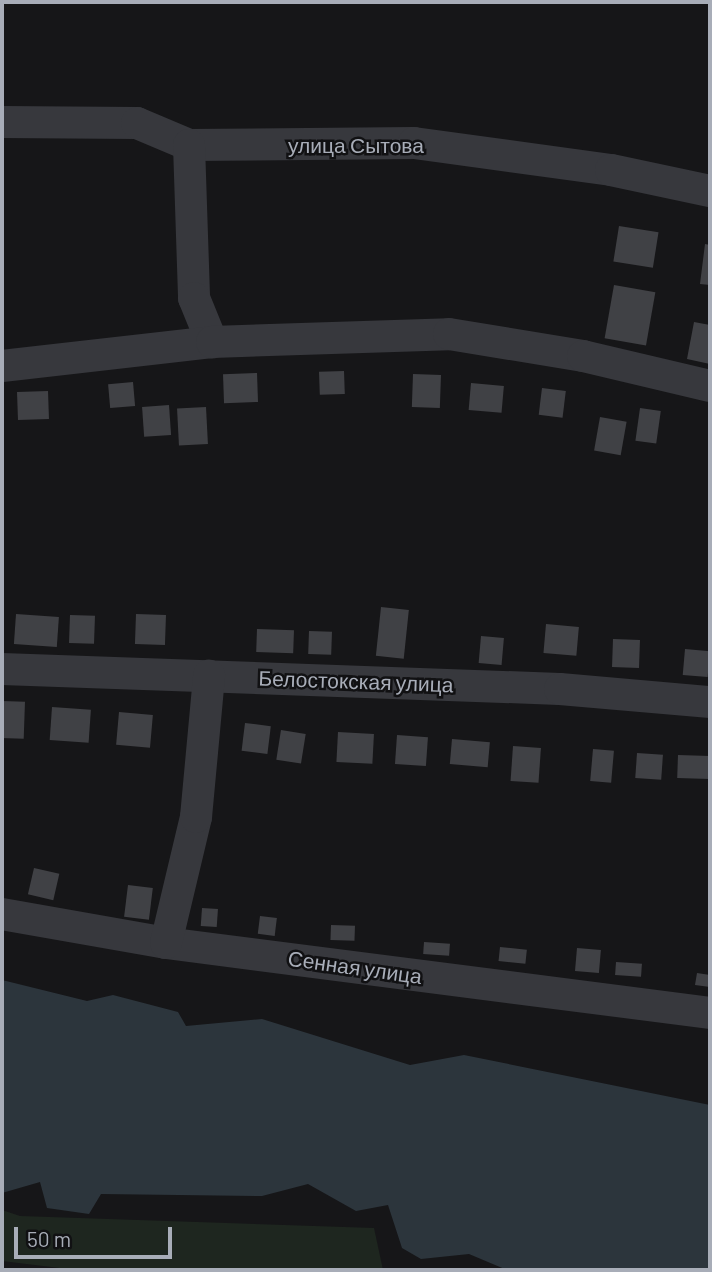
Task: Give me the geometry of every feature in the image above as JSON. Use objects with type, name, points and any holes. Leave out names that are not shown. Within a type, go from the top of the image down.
[{"type":"street","name":"улица Сытова","points":[[2,122],[137,122],[189,145],[414,143],[611,170],[710,191]]},
{"type":"street","points":[[189,145],[194,298],[212,342]]},
{"type":"street","points":[[2,366],[212,342],[449,334],[583,356],[710,386]]},
{"type":"street","name":"Белостокская улица","points":[[2,669],[560,689],[710,702]]},
{"type":"street","points":[[166,943],[196,817],[209,676]]},
{"type":"street","name":"Сенная улица","points":[[2,914],[166,943],[710,1013]]},
{"type":"shaded area","points":[[2,980],[87,1001],[113,995],[178,1012],[186,1026],[262,1019],[410,1065],[464,1055],[710,1105],[710,1270],[507,1270],[469,1254],[421,1259],[402,1248],[388,1205],[356,1211],[308,1184],[262,1196],[101,1194],[89,1214],[47,1208],[40,1182],[2,1193]]},
{"type":"shaded area","points":[[2,1210],[20,1216],[374,1228],[383,1270],[76,1270],[2,1261]]},
{"type":"building","points":[[619,226],[659,232],[653,268],[613,262]]},
{"type":"building","points":[[705,244],[710,245],[710,285],[700,284]]},
{"type":"building","points":[[614,285],[655,292],[646,345],[605,338]]},
{"type":"building","points":[[694,322],[710,325],[710,364],[687,359]]},
{"type":"building","points":[[344,371],[345,394],[320,395],[319,372]]},
{"type":"building","points":[[257,373],[258,402],[224,403],[223,374]]},
{"type":"building","points":[[413,374],[441,375],[440,408],[412,407]]},
{"type":"building","points":[[133,382],[135,406],[110,408],[108,384]]},
{"type":"building","points":[[471,383],[504,386],[502,413],[469,410]]},
{"type":"building","points":[[542,388],[566,391],[563,418],[539,415]]},
{"type":"building","points":[[48,391],[49,419],[18,420],[17,392]]},
{"type":"building","points":[[169,405],[171,435],[144,437],[142,407]]},
{"type":"building","points":[[206,407],[208,444],[179,445],[177,409]]},
{"type":"building","points":[[640,408],[661,411],[656,444],[635,441]]},
{"type":"building","points":[[600,417],[627,422],[621,455],[594,450]]},
{"type":"building","points":[[381,607],[409,610],[404,659],[376,656]]},
{"type":"building","points":[[16,614],[59,617],[57,647],[14,644]]},
{"type":"building","points":[[136,614],[166,615],[165,645],[135,644]]},
{"type":"building","points":[[70,615],[95,616],[94,644],[69,643]]},
{"type":"building","points":[[546,624],[579,627],[576,656],[543,653]]},
{"type":"building","points":[[257,629],[294,630],[293,653],[256,652]]},
{"type":"building","points":[[309,631],[332,632],[331,655],[308,654]]},
{"type":"building","points":[[481,636],[504,638],[502,665],[479,663]]},
{"type":"building","points":[[613,639],[640,640],[639,668],[612,667]]},
{"type":"building","points":[[685,649],[710,651],[708,677],[683,675]]},
{"type":"building","points":[[2,701],[25,702],[24,739],[2,738]]},
{"type":"building","points":[[52,707],[91,710],[89,743],[50,740]]},
{"type":"building","points":[[119,712],[153,715],[150,748],[116,745]]},
{"type":"building","points":[[245,723],[271,726],[267,754],[242,751]]},
{"type":"building","points":[[281,730],[306,734],[301,764],[276,760]]},
{"type":"building","points":[[338,732],[374,734],[372,764],[336,762]]},
{"type":"building","points":[[397,735],[428,737],[426,766],[395,764]]},
{"type":"building","points":[[452,739],[490,742],[488,767],[450,764]]},
{"type":"building","points":[[513,746],[541,748],[538,783],[511,781]]},
{"type":"building","points":[[593,749],[614,751],[611,783],[590,781]]},
{"type":"building","points":[[637,753],[663,755],[661,780],[635,778]]},
{"type":"building","points":[[678,755],[710,756],[709,779],[677,778]]},
{"type":"building","points":[[34,868],[59,874],[53,900],[28,894]]},
{"type":"building","points":[[128,885],[153,888],[149,920],[124,917]]},
{"type":"building","points":[[202,908],[218,909],[217,927],[201,926]]},
{"type":"building","points":[[260,916],[277,918],[275,936],[258,934]]},
{"type":"building","points":[[331,925],[355,926],[354,941],[330,940]]},
{"type":"building","points":[[424,942],[450,944],[449,956],[423,954]]},
{"type":"building","points":[[500,947],[527,950],[525,964],[499,961]]},
{"type":"building","points":[[577,948],[601,950],[599,973],[575,971]]},
{"type":"building","points":[[616,962],[642,964],[641,977],[615,975]]},
{"type":"building","points":[[697,973],[710,975],[710,987],[695,985]]}]
